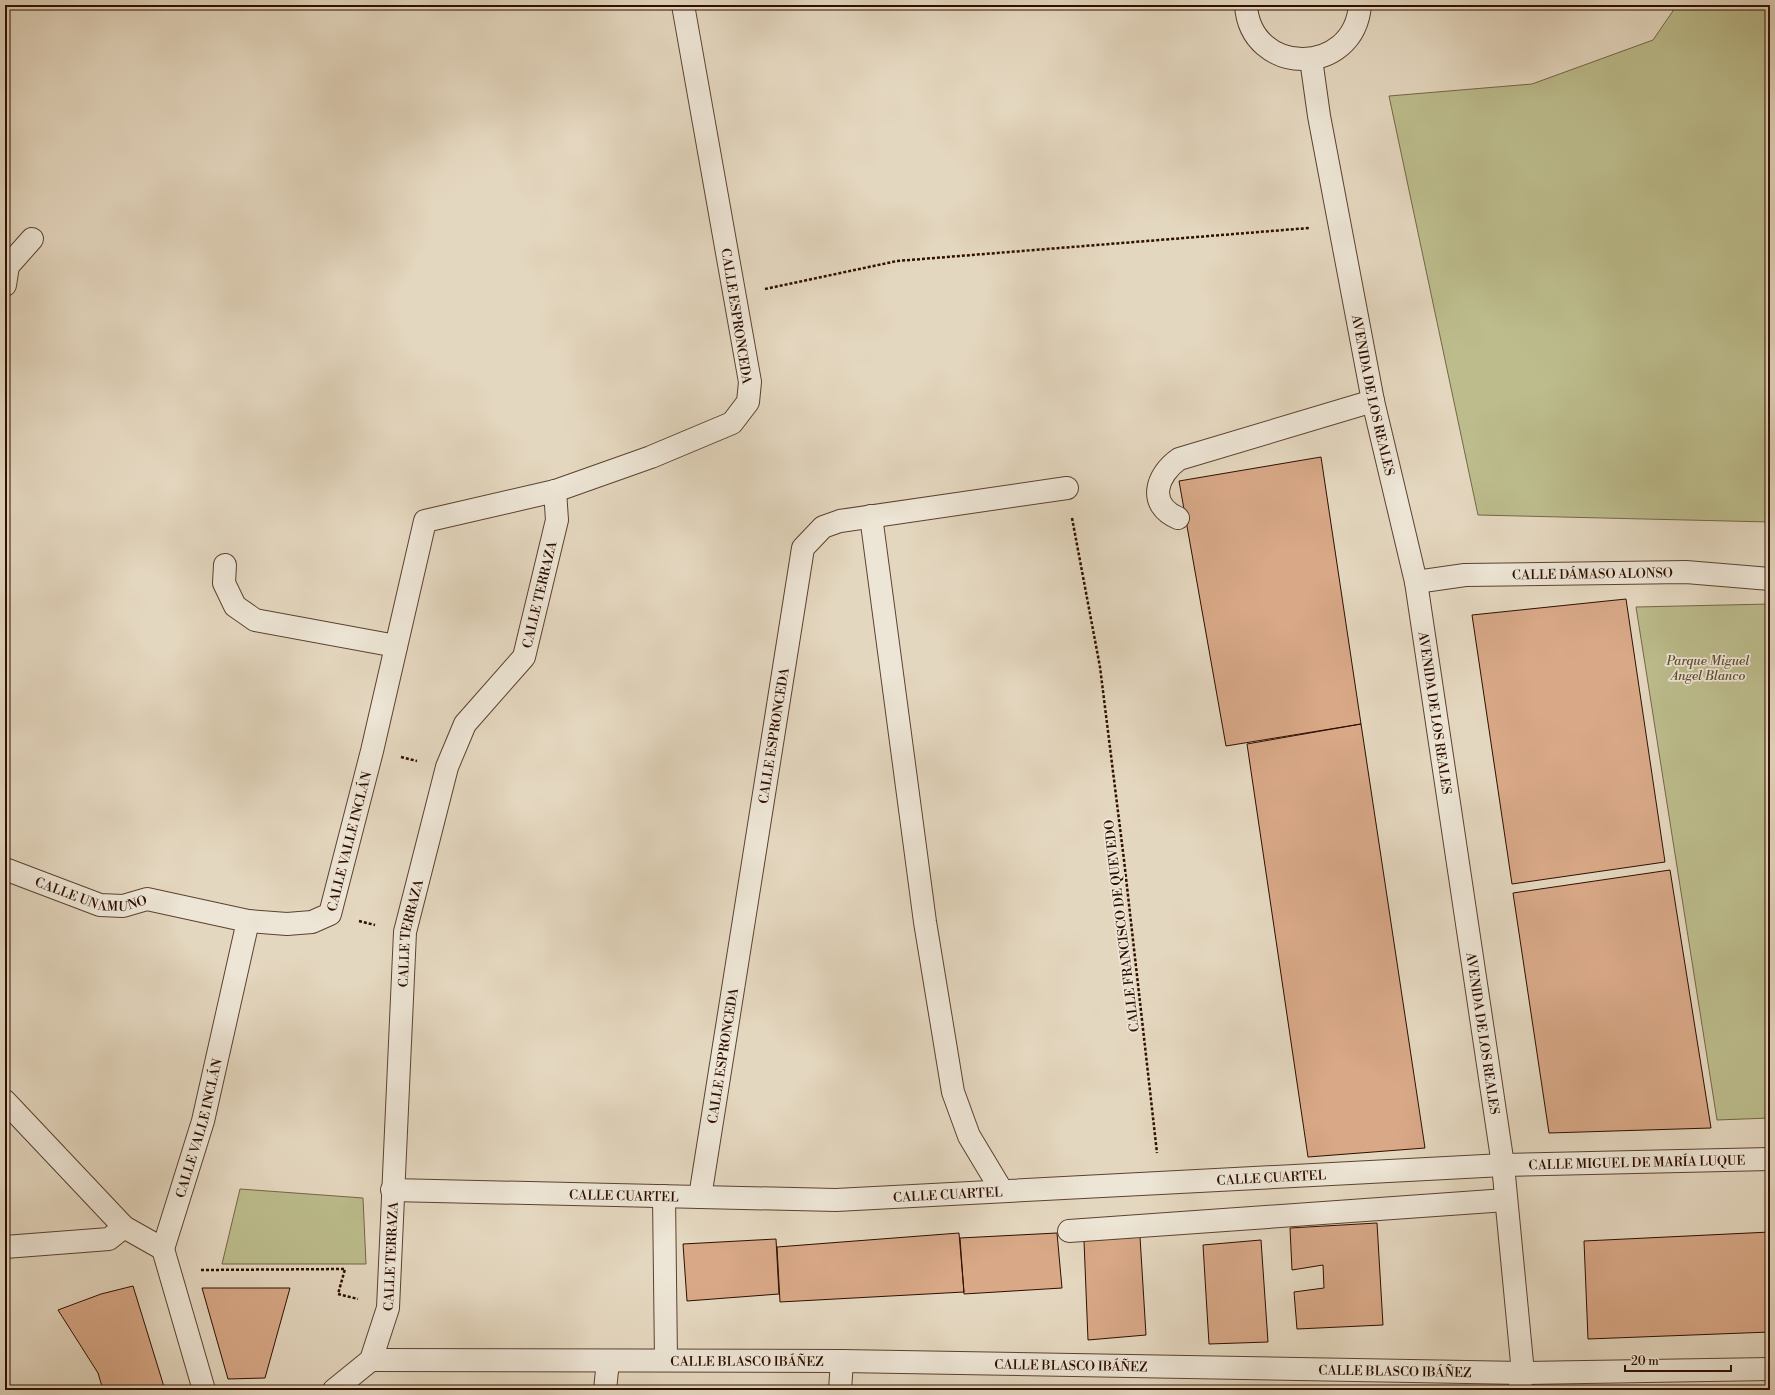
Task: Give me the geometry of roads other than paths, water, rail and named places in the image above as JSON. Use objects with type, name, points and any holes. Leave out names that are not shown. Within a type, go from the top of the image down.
[{"type":"street","name":"CALLE ESPRONCEDA","points":[[425,521],[555,491],[651,457],[732,423],[748,402],[750,382],[683,5]]},
{"type":"street","points":[[1246,5],[1250,25],[1260,40],[1275,52],[1292,59],[1311,59],[1328,55],[1342,45],[1353,32],[1359,16],[1360,5]]},
{"type":"street","name":"AVENIDA DE LOS REALES","points":[[1311,59],[1319,116],[1373,401],[1416,582],[1503,1165],[1524,1384]]},
{"type":"street","points":[[5,285],[8,266],[32,239]]},
{"type":"street","points":[[1178,518],[1164,510],[1160,503],[1158,494],[1159,484],[1163,474],[1179,459],[1373,401]]},
{"type":"street","name":"CALLE ESPRONCEDA","points":[[700,1197],[803,548],[823,527],[840,521],[1067,488]]},
{"type":"street","name":"CALLE TERRAZA","points":[[371,1360],[388,1308],[392,1190],[405,932],[447,767],[465,724],[524,657],[557,520],[555,491]]},
{"type":"street","points":[[871,516],[925,922],[953,1092],[969,1136],[1002,1192]]},
{"type":"street","name":"CALLE VALLE INCLÁN","points":[[163,1248],[203,1121],[248,921],[287,924],[312,922],[330,914],[372,751],[425,521]]},
{"type":"street","points":[[225,565],[224,583],[235,606],[255,620],[396,646]]},
{"type":"street","name":"CALLE DÁMASO ALONSO","points":[[1416,582],[1465,575],[1686,572],[1770,580]]},
{"type":"street","name":"CALLE UNAMUNO","points":[[5,869],[100,905],[123,906],[147,899],[248,921]]},
{"type":"street","points":[[5,1101],[124,1227],[163,1248],[204,1390]]},
{"type":"street","name":"CALLE MIGUEL DE MARÍA LUQUE","points":[[1503,1165],[1770,1159]]},
{"type":"street","name":"CALLE CUARTEL","points":[[392,1190],[836,1200],[1503,1165]]},
{"type":"street","points":[[664,1196],[666,1360]]},
{"type":"street","points":[[1069,1230],[1506,1200]]},
{"type":"street","points":[[5,1247],[109,1239],[124,1227]]},
{"type":"street","points":[[334,1390],[371,1360]]},
{"type":"street","name":"CALLE BLASCO IBÁÑEZ","points":[[371,1360],[842,1361],[1524,1384],[1770,1369]]},
{"type":"street","points":[[605,1390],[608,1361]]},
{"type":"street","points":[[840,1390],[842,1361]]},
{"type":"park label","name":"Parque Miguel Angel Blanco","points":[[1708,668]]}]
